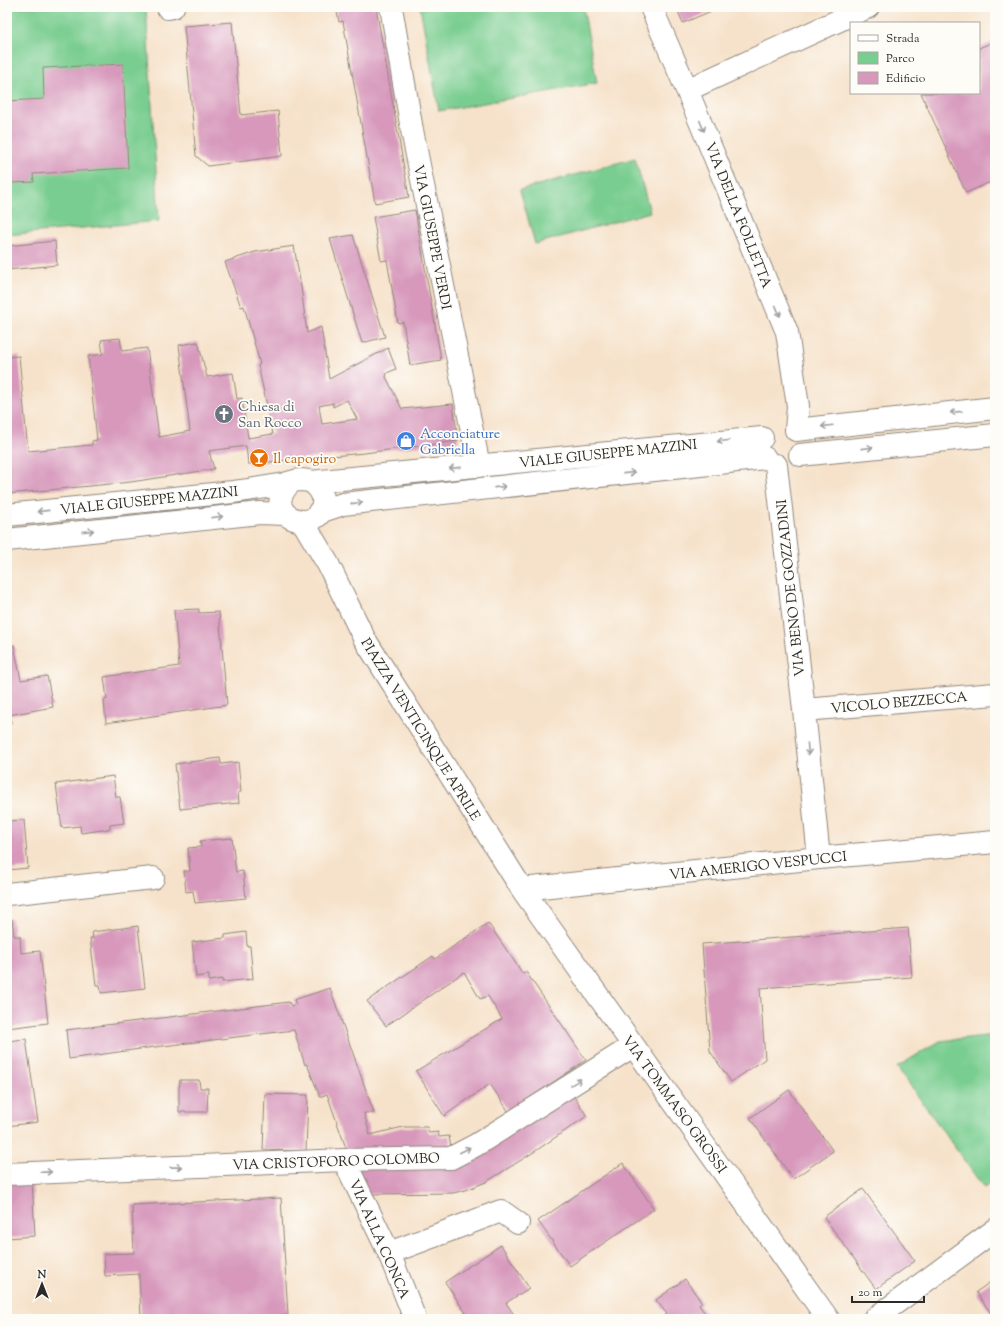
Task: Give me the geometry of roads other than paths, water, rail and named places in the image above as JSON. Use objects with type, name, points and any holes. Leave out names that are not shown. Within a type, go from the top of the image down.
[{"type":"street","name":"VIA GIUSEPPE VERDI","points":[[391,7],[412,130],[479,466]]},
{"type":"street","name":"VIA DELLA FOLLETTA","points":[[651,7],[787,332],[798,406],[796,430]]},
{"type":"street","points":[[687,90],[868,7]]},
{"type":"street","points":[[796,430],[995,408]]},
{"type":"street","points":[[784,424],[796,430],[802,442],[800,455],[796,461],[784,466],[768,454],[766,432],[777,425],[784,424]]},
{"type":"street","points":[[800,455],[995,434]]},
{"type":"street","name":"VIALE GIUSEPPE MAZZINI","points":[[7,515],[233,492],[301,482],[479,466],[768,454]]},
{"type":"street","name":"VIALE GIUSEPPE MAZZINI","points":[[7,540],[260,513],[305,516],[343,504],[768,454]]},
{"type":"street","name":"VIA BENO DE GOZZADINI","points":[[768,454],[804,710],[819,858]]},
{"type":"street","points":[[301,482],[317,486],[323,499],[322,506],[305,516],[282,508],[281,502],[282,494],[285,488],[301,482]]},
{"type":"street","name":"PIAZZA VENTICINQUE APRILE","points":[[305,516],[364,638],[522,889]]},
{"type":"street","name":"VICOLO BEZZECCA","points":[[804,710],[995,694]]},
{"type":"street","name":"VIA AMERIGO VESPUCCI","points":[[522,889],[819,858],[995,842]]},
{"type":"street","points":[[7,894],[153,878]]},
{"type":"street","name":"VIA TOMMASO GROSSI","points":[[522,889],[828,1319]]},
{"type":"street","name":"VIA CRISTOFORO COLOMBO","points":[[7,1174],[344,1160],[451,1158],[476,1145],[633,1046]]},
{"type":"street","name":"VIA ALLA CONCA","points":[[344,1160],[389,1253],[415,1319]]},
{"type":"street","points":[[389,1253],[501,1211],[518,1223]]},
{"type":"street","points":[[874,1319],[995,1230]]},
{"type":"place","name":"Chiesa di San Rocco","points":[[224,414]]},
{"type":"place","name":"Acconciature Gabriella","points":[[406,441]]},
{"type":"place","name":"Il capogiro","points":[[259,458]]}]
